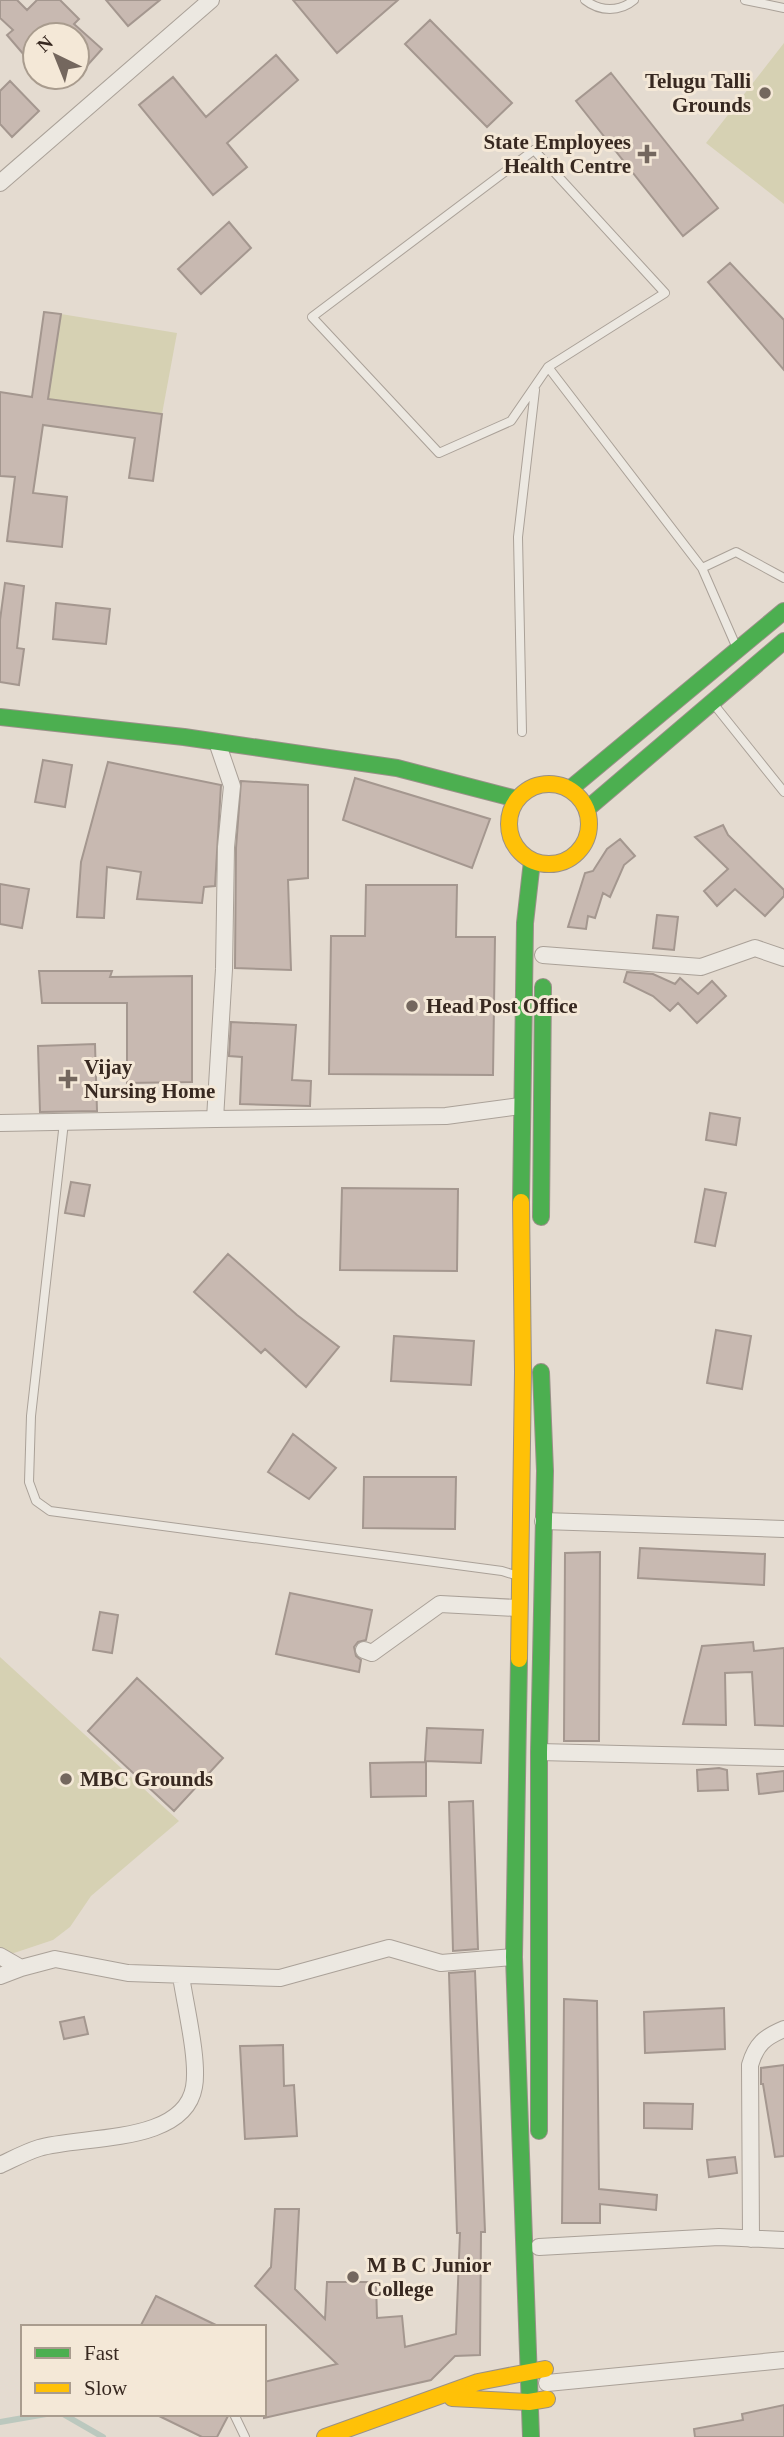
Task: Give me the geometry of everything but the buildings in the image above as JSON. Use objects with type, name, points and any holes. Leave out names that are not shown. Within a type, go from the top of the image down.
[{"type":"main road","points":[[570,789],[784,611]]},
{"type":"main road","points":[[587,809],[712,702],[780,650]]},
{"type":"main road","points":[[0,717],[217,742],[397,768],[517,799]]},
{"type":"main road","points":[[560,784],[570,789],[587,809],[590,822],[583,846],[549,871],[532,861],[514,845],[510,834],[511,810],[517,799],[536,785],[560,784]]},
{"type":"main road","points":[[531,2437],[513,1957],[517,1576],[523,1371],[520,1107],[524,948],[532,861]]},
{"type":"main road","points":[[541,1232],[545,934]]},
{"type":"main road","points":[[539,2152],[539,1752],[545,1471],[540,1357]]},
{"type":"main road","points":[[539,2192],[539,2247],[547,2391]]},
{"type":"main road","points":[[527,2372],[547,2391]]},
{"type":"main road","points":[[325,2437],[478,2382],[527,2372]]},
{"type":"main road","points":[[438,2397],[529,2402],[547,2391]]},
{"type":"street","points":[[0,183],[211,0]]},
{"type":"street","points":[[215,1119],[225,969],[226,847],[232,786],[217,742]]},
{"type":"street","points":[[543,955],[701,967],[755,948],[784,958]]},
{"type":"street","points":[[0,1123],[446,1116],[520,1107]]},
{"type":"street","points":[[543,1521],[784,1529]]},
{"type":"street","points":[[364,1650],[372,1653],[440,1604],[517,1608]]},
{"type":"street","points":[[539,1752],[784,1758]]},
{"type":"street","points":[[0,1976],[55,1959],[128,1973],[280,1978],[389,1948],[441,1963],[513,1957]]},
{"type":"street","points":[[0,1956],[21,1968]]},
{"type":"street","points":[[0,2165],[40,2148],[140,2132],[170,2122],[189,2103],[195,2087],[181,1976]]},
{"type":"street","points":[[751,2239],[750,2064],[755,2048],[766,2037],[784,2029]]},
{"type":"street","points":[[539,2247],[719,2237],[784,2241]]},
{"type":"street","points":[[547,2391],[784,2360]]},
{"type":"lane","points":[[585,0],[602,9],[617,9],[634,0]]},
{"type":"lane","points":[[745,0],[784,8]]},
{"type":"lane","points":[[534,150],[665,293],[548,367],[511,421],[439,453],[312,317],[534,150]]},
{"type":"lane","points":[[548,367],[702,568],[733,643],[738,648]]},
{"type":"lane","points":[[522,732],[518,537],[536,386]]},
{"type":"lane","points":[[702,568],[736,552],[784,578]]},
{"type":"lane","points":[[712,702],[735,727],[784,792]]},
{"type":"lane","points":[[64,1122],[31,1416],[29,1482],[36,1501],[50,1511],[502,1571],[517,1576]]},
{"type":"lane","points":[[235,2416],[245,2437]]},
{"type":"shaded area","name":"Telugu Talli Grounds","points":[[784,43],[784,204],[706,143]]},
{"type":"shaded area","points":[[61,314],[177,333],[162,414],[48,399]]},
{"type":"shaded area","name":"MBC Grounds","points":[[0,1657],[179,1821],[91,1896],[70,1927],[53,1940],[5,1956],[0,1953]]},
{"type":"waterway","points":[[0,2422],[34,2416]]},
{"type":"waterway","points":[[66,2416],[103,2437]]},
{"type":"traffic: fast","points":[[570,789],[784,611]]},
{"type":"traffic: fast","points":[[587,809],[784,641]]},
{"type":"traffic: fast","points":[[0,717],[184,737],[397,768],[517,799]]},
{"type":"traffic: fast","points":[[521,1202],[525,923],[532,861]]},
{"type":"traffic: fast","points":[[541,1217],[543,987]]},
{"type":"traffic: fast","points":[[539,2131],[539,1752],[545,1471],[541,1372]]},
{"type":"traffic: fast","points":[[519,1659],[514,1957],[531,2437]]},
{"type":"traffic: slow","points":[[541,784],[557,784],[578,795],[589,816],[589,824],[589,832],[578,853],[557,864],[541,864],[527,858],[515,846],[509,832],[509,816],[515,802],[527,790],[541,784]]},
{"type":"traffic: slow","points":[[519,1659],[523,1371],[521,1202]]},
{"type":"traffic: slow","points":[[325,2437],[478,2382],[545,2369]]},
{"type":"traffic: slow","points":[[452,2398],[529,2402],[547,2399]]},
{"type":"place","name":"Telugu Talli Grounds","points":[[765,93]]},
{"type":"place","name":"State Employees Health Centre","points":[[647,154]]},
{"type":"place","name":"Head Post Office","points":[[412,1006]]},
{"type":"place","name":"Vijay Nursing Home","points":[[68,1079]]},
{"type":"place","name":"MBC Grounds","points":[[66,1779]]},
{"type":"place","name":"M B C Junior College","points":[[353,2277]]}]
